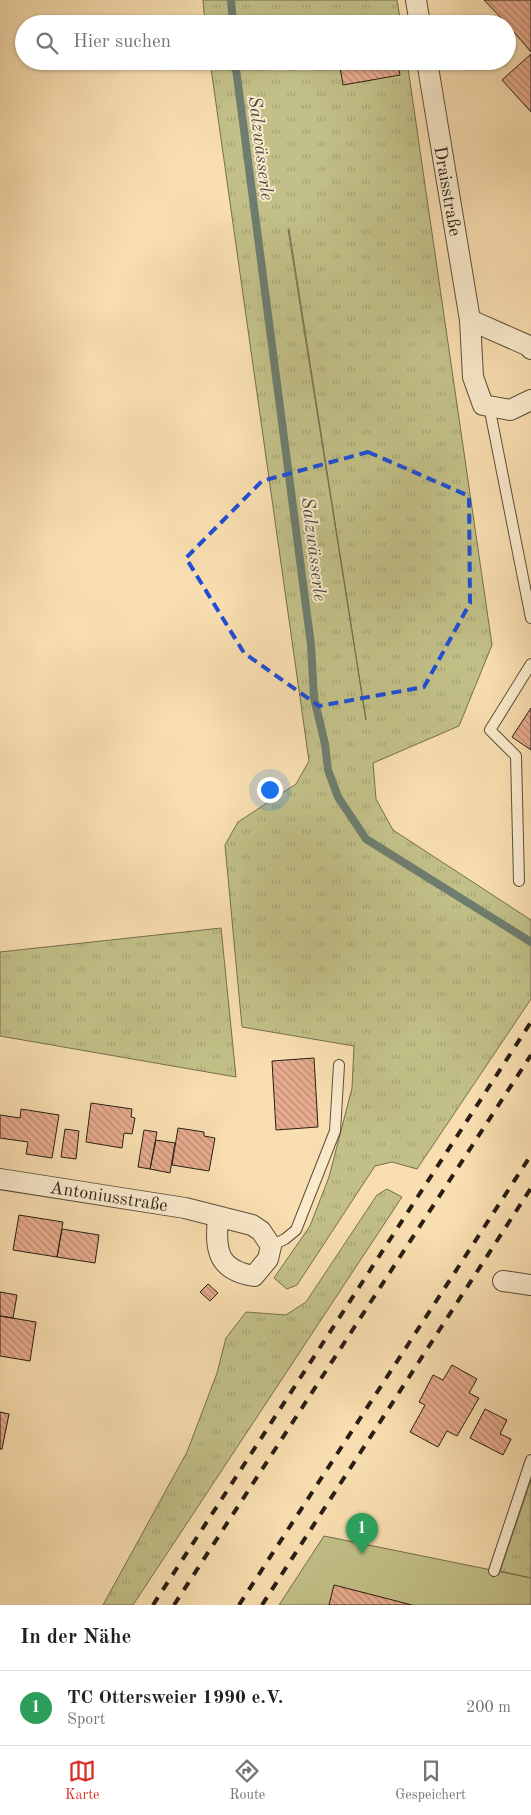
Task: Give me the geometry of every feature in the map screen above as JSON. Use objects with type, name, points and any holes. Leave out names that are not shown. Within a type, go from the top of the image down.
[{"type":"street","points":[[416,0],[418,15]]},
{"type":"street","name":"Draisstraße","points":[[428,70],[470,320],[473,377],[483,405],[489,406]]},
{"type":"street","points":[[470,320],[529,346],[531,349]]},
{"type":"street","points":[[489,406],[510,410],[531,400]]},
{"type":"street","name":"Antoniusstraße","points":[[0,1179],[185,1208],[252,1225],[261,1231],[271,1246]]},
{"type":"street","points":[[218,1217],[216,1244],[225,1264],[237,1273],[254,1276],[268,1259],[271,1246]]},
{"type":"street","points":[[504,1281],[531,1285]]},
{"type":"lane","points":[[489,406],[531,618]]},
{"type":"lane","points":[[519,881],[516,756],[490,730],[531,664]]},
{"type":"lane","points":[[271,1246],[285,1239],[296,1230],[335,1131],[339,1065]]},
{"type":"lane","points":[[494,1570],[531,1460]]},
{"type":"highlighted area","points":[[368,452],[469,496],[470,603],[424,687],[319,706],[244,653],[186,558],[262,481]]},
{"type":"green space","points":[[203,0],[397,0],[400,15],[204,15]]},
{"type":"green space","points":[[211,70],[408,70],[492,645],[459,726],[373,763],[376,799],[393,830],[531,920],[531,999],[417,1169],[392,1162],[375,1166],[297,1285],[287,1289],[274,1278],[310,1226],[329,1177],[352,1088],[354,1046],[242,1027],[225,845],[238,822],[296,784],[309,761]],"holes":[[[288,229],[289,229],[366,720]]]},
{"type":"green space","points":[[221,928],[236,1077],[0,1036],[0,952]]},
{"type":"green space","points":[[387,1189],[402,1197],[133,1605],[103,1605],[187,1452],[217,1373],[226,1338],[246,1312],[286,1315],[306,1302],[377,1195]]},
{"type":"green space","points":[[531,1480],[531,1578],[500,1571]]},
{"type":"green space","points":[[324,1536],[531,1578],[531,1605],[279,1605]]},
{"type":"building","points":[[484,0],[531,0],[531,52],[516,34],[516,15],[498,15]]},
{"type":"building","points":[[531,54],[531,112],[502,80],[513,70],[516,70],[516,67]]},
{"type":"building","points":[[340,70],[399,70],[400,75],[343,85]]},
{"type":"building","points":[[531,708],[531,750],[512,737]]},
{"type":"building","points":[[314,1058],[318,1127],[276,1130],[272,1061]]},
{"type":"building","points":[[91,1103],[132,1109],[131,1117],[135,1118],[132,1134],[124,1133],[122,1148],[86,1142]]},
{"type":"building","points":[[21,1109],[59,1115],[52,1158],[26,1154],[28,1142],[0,1138],[0,1115],[20,1118]]},
{"type":"building","points":[[178,1128],[204,1132],[204,1136],[215,1138],[209,1171],[172,1165]]},
{"type":"building","points":[[65,1129],[79,1131],[76,1159],[61,1157]]},
{"type":"building","points":[[144,1130],[157,1132],[150,1169],[138,1167]]},
{"type":"building","points":[[156,1140],[175,1143],[170,1173],[150,1169]]},
{"type":"building","points":[[19,1215],[63,1222],[57,1257],[13,1250]]},
{"type":"building","points":[[62,1229],[99,1235],[95,1263],[57,1257]]},
{"type":"building","points":[[208,1284],[218,1293],[210,1301],[200,1292]]},
{"type":"building","points":[[0,1292],[17,1295],[13,1318],[0,1316]]},
{"type":"building","points":[[0,1316],[36,1322],[30,1361],[0,1356]]},
{"type":"building","points":[[452,1365],[477,1379],[469,1393],[479,1398],[457,1436],[447,1431],[438,1447],[410,1432],[425,1405],[419,1402],[433,1375],[443,1380]]},
{"type":"building","points":[[485,1409],[507,1420],[500,1434],[511,1439],[503,1455],[470,1438]]},
{"type":"building","points":[[0,1412],[9,1414],[2,1449],[0,1449]]},
{"type":"building","points":[[334,1585],[412,1605],[329,1605]]},
{"type":"waterway","name":"Salzwässerle","points":[[231,0],[232,15]]},
{"type":"waterway","name":"Salzwässerle","points":[[236,70],[311,645],[314,698],[325,744],[328,770],[338,797],[366,839],[531,942]]},
{"type":"railway","points":[[153,1605],[531,1022]]},
{"type":"railway","points":[[174,1605],[531,1055]]},
{"type":"railway","points":[[239,1605],[531,1155]]},
{"type":"railway","points":[[262,1605],[531,1188]]},
{"type":"place","name":"TC Ottersweier 1990 e.V.","points":[[362,1554]]}]
